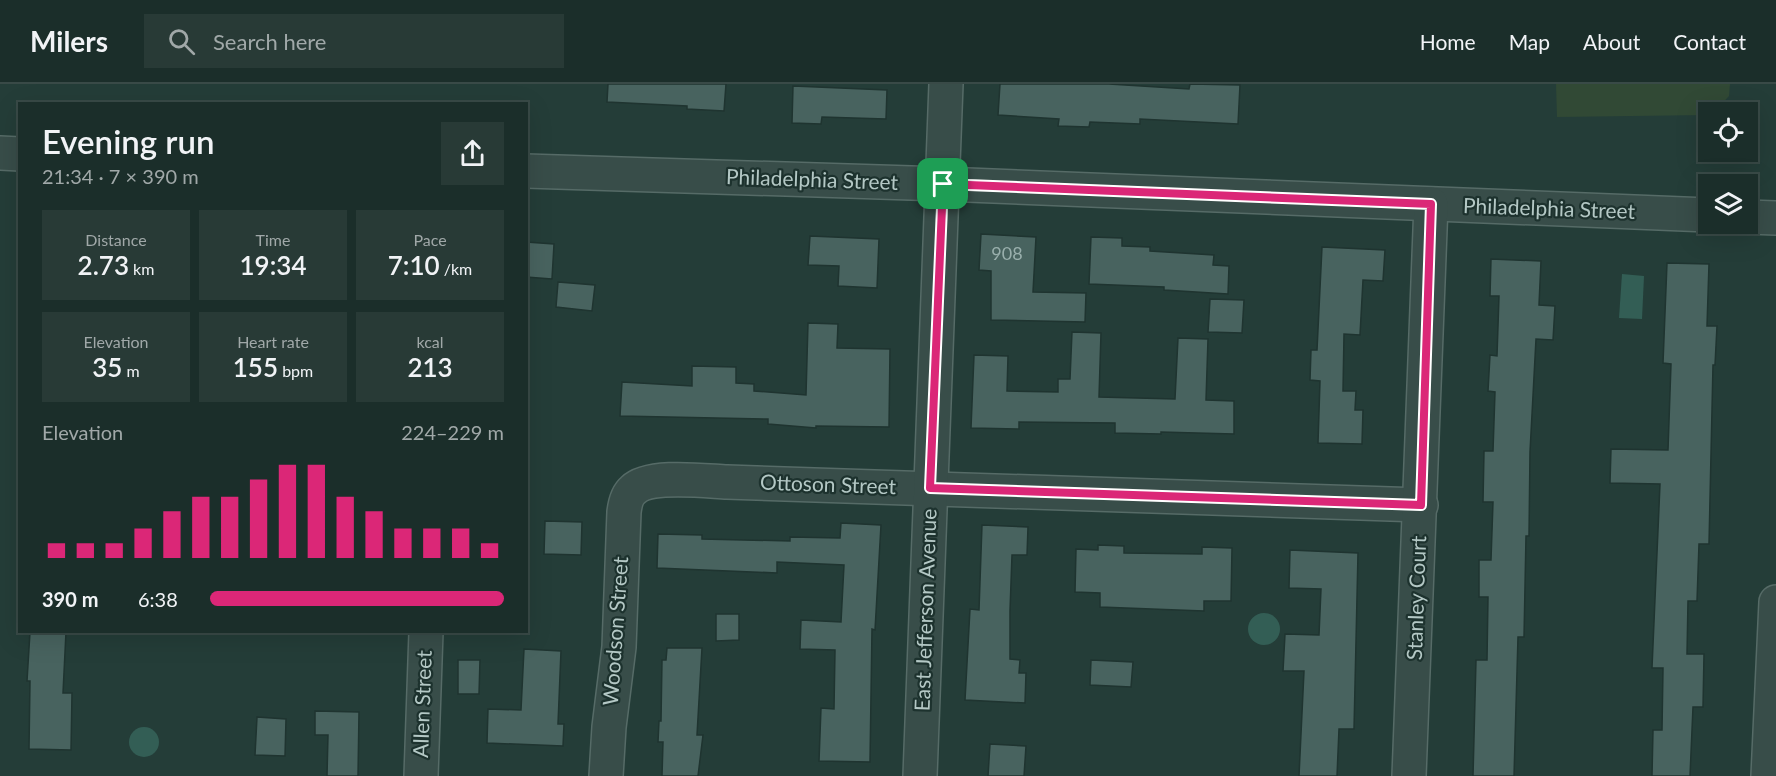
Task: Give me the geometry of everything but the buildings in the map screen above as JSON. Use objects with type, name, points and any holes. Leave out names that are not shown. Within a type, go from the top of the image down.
[{"type":"street","name":"East Jefferson Avenue","points":[[920,776],[946,84]]},
{"type":"street","points":[[0,153],[18,154]]},
{"type":"street","name":"Philadelphia Street","points":[[528,171],[943,184],[1698,215]]},
{"type":"street","name":"Stanley Court","points":[[1409,776],[1431,204]]},
{"type":"street","points":[[1758,217],[1776,218]]},
{"type":"street","name":"Ottoson Street","points":[[633,489],[661,480],[1421,505]]},
{"type":"street","name":"Woodson Street","points":[[606,776],[609,727],[619,647],[624,512],[626,501],[633,489]]},
{"type":"street","points":[[1768,776],[1776,602]]},
{"type":"street","name":"Allen Street","points":[[421,776],[426,633]]},
{"type":"shaded area","points":[[1556,84],[1730,84],[1729,96],[1723,102],[1698,102],[1698,115],[1557,117]]},
{"type":"shaded area","points":[[1622,274],[1644,276],[1642,319],[1619,318]]},
{"type":"shaded area","points":[[1264,613],[1275,618],[1280,629],[1275,640],[1264,645],[1253,640],[1248,629],[1253,618]]},
{"type":"shaded area","points":[[144,727],[155,731],[159,742],[155,753],[144,757],[133,753],[129,742],[133,731]]},
{"type":"route","points":[[943,184],[1431,204],[1421,505],[930,488],[943,184]]}]
